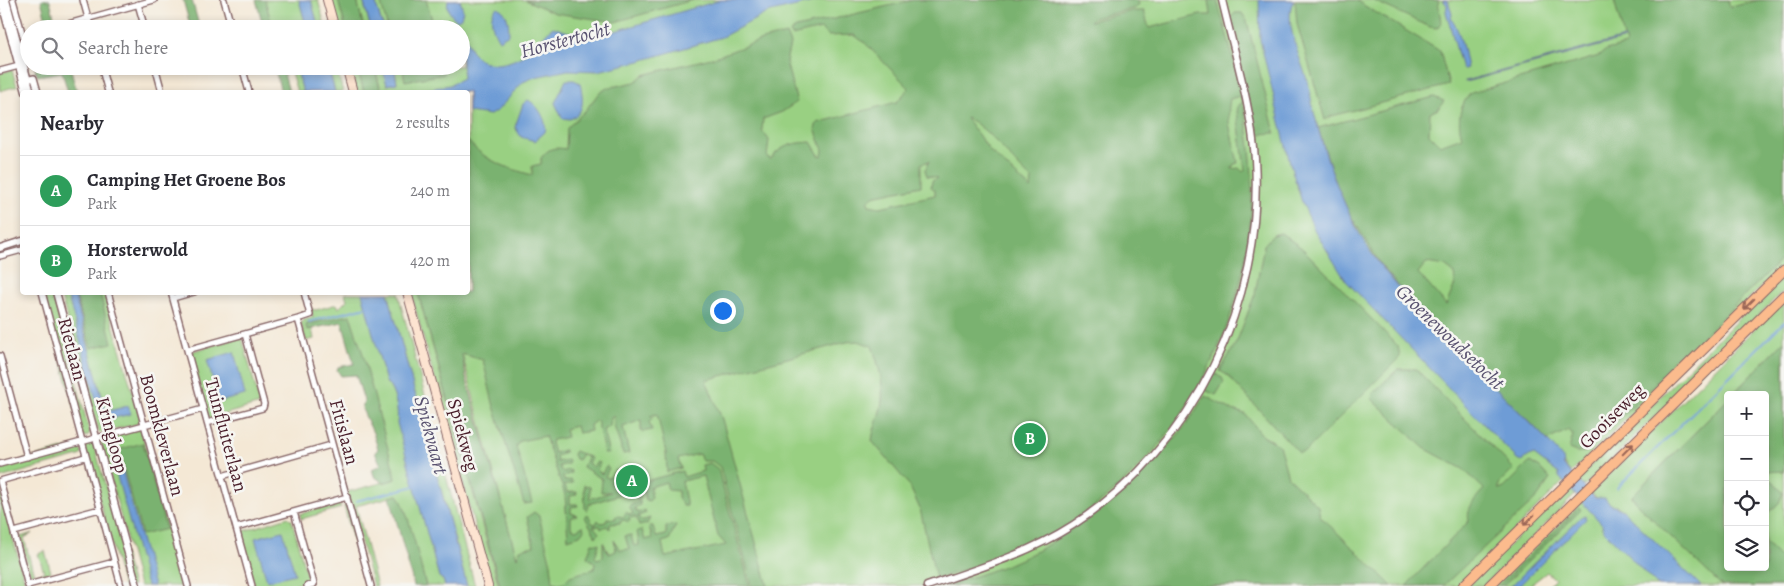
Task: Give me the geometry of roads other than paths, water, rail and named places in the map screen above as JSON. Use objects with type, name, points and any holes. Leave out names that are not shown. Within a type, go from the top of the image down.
[{"type":"highway","name":"Gooiseweg","points":[[1463,586],[1784,270]]},
{"type":"highway","name":"Gooiseweg","points":[[1489,586],[1784,295]]},
{"type":"main road","points":[[328,0],[333,20]]},
{"type":"main road","points":[[348,75],[352,90]]},
{"type":"main road","name":"Spiekweg","points":[[408,295],[488,586]]},
{"type":"street","points":[[1,0],[20,37]]},
{"type":"street","points":[[6,0],[20,37]]},
{"type":"street","points":[[0,71],[19,66],[20,37],[13,0]]},
{"type":"street","points":[[82,0],[88,18]]},
{"type":"street","points":[[81,20],[154,0]]},
{"type":"street","points":[[224,0],[230,20]]},
{"type":"street","points":[[927,586],[1018,554],[1073,525],[1110,498],[1158,450],[1174,430],[1201,391],[1218,358],[1228,336],[1243,289],[1254,228],[1256,190],[1249,112],[1222,0]]},
{"type":"street","points":[[138,4],[142,20]]},
{"type":"street","points":[[23,75],[30,90]]},
{"type":"street","points":[[24,75],[26,90]]},
{"type":"street","points":[[103,75],[107,90]]},
{"type":"street","points":[[157,75],[161,90]]},
{"type":"street","points":[[244,75],[248,90]]},
{"type":"street","points":[[25,80],[34,78],[37,90]]},
{"type":"street","points":[[0,248],[20,242]]},
{"type":"street","points":[[0,256],[20,251]]},
{"type":"street","name":"Rietlaan","points":[[43,295],[121,586]]},
{"type":"street","name":"Kringloop","points":[[57,295],[137,586]]},
{"type":"street","name":"Boomkleverlaan","points":[[109,295],[188,586]]},
{"type":"street","name":"Tuinfluiterlaan","points":[[172,295],[250,585]]},
{"type":"street","points":[[187,350],[310,316],[305,295]]},
{"type":"street","name":"Fitislaan","points":[[298,319],[371,586]]},
{"type":"street","points":[[207,423],[263,408],[264,404],[246,334]]},
{"type":"street","points":[[0,356],[27,457]]},
{"type":"street","points":[[0,464],[203,409]]},
{"type":"street","points":[[222,476],[331,445]]},
{"type":"street","points":[[85,457],[0,481],[28,586],[114,562]]},
{"type":"street","points":[[236,528],[347,497]]},
{"type":"street","points":[[14,532],[100,509]]},
{"type":"street","points":[[294,512],[314,584],[307,586]]},
{"type":"water","points":[[299,0],[311,0],[317,20],[305,20]]},
{"type":"water","points":[[363,0],[375,0],[380,20],[369,20]]},
{"type":"water","points":[[448,0],[460,0],[463,10],[461,18],[457,20],[451,14],[448,9]]},
{"type":"water","name":"Horstertocht","points":[[721,0],[821,0],[767,13],[722,37],[640,61],[598,71],[568,70],[535,77],[523,82],[498,110],[490,115],[470,112],[470,90],[424,90],[450,85],[463,78],[463,75],[470,75],[470,48],[481,61],[496,64],[512,61],[526,53],[553,27],[586,38]]},
{"type":"water","points":[[1259,0],[1294,0],[1290,17],[1291,28],[1307,80],[1328,162],[1354,223],[1382,267],[1417,307],[1547,440],[1563,458],[1564,466],[1595,498],[1605,498],[1609,503],[1624,511],[1701,586],[1658,586],[1604,531],[1602,524],[1559,477],[1559,474],[1533,454],[1521,461],[1517,459],[1346,281],[1315,231],[1302,202],[1291,167],[1260,40]]},
{"type":"water","points":[[1443,0],[1448,0],[1452,14],[1451,19],[1460,36],[1467,68],[1464,69],[1462,69],[1446,12],[1447,5]]},
{"type":"water","points":[[497,7],[506,15],[509,30],[509,34],[499,40],[493,28],[492,19],[492,14]]},
{"type":"water","points":[[1625,39],[1465,82],[1465,81]]},
{"type":"water","points":[[298,75],[330,75],[334,90],[302,90]]},
{"type":"water","points":[[384,75],[396,75],[397,83],[387,85]]},
{"type":"water","points":[[566,80],[574,80],[580,83],[582,94],[581,109],[579,113],[570,119],[562,118],[555,103]]},
{"type":"water","points":[[528,100],[539,109],[544,118],[546,128],[545,132],[535,141],[521,137],[515,127],[523,104]]},
{"type":"water","points":[[68,295],[75,295],[105,408],[109,411],[128,406],[131,414],[110,419],[101,418]]},
{"type":"water","points":[[363,295],[389,295],[467,586],[445,586],[443,580],[439,577],[397,423],[396,401],[386,382]]},
{"type":"water","points":[[234,352],[245,395],[219,402],[207,360]]},
{"type":"water","points":[[114,445],[154,586],[147,586],[110,451],[110,446]]},
{"type":"water","points":[[1582,516],[1585,516],[1586,519],[1519,586],[1511,586]]},
{"type":"water","points":[[283,531],[295,574],[267,581],[255,538]]},
{"type":"waterway","points":[[308,322],[366,307]]},
{"type":"waterway","points":[[1617,488],[1784,322]]},
{"type":"waterway","points":[[356,501],[415,486]]},
{"type":"place","name":"Horsterwold","points":[[1030,439]]},
{"type":"place","name":"Camping Het Groene Bos","points":[[632,481]]},
{"type":"water label","name":"Groenewoudsetocht","points":[[1450,337]]},
{"type":"water label","name":"Spiekvaart","points":[[431,435]]}]
